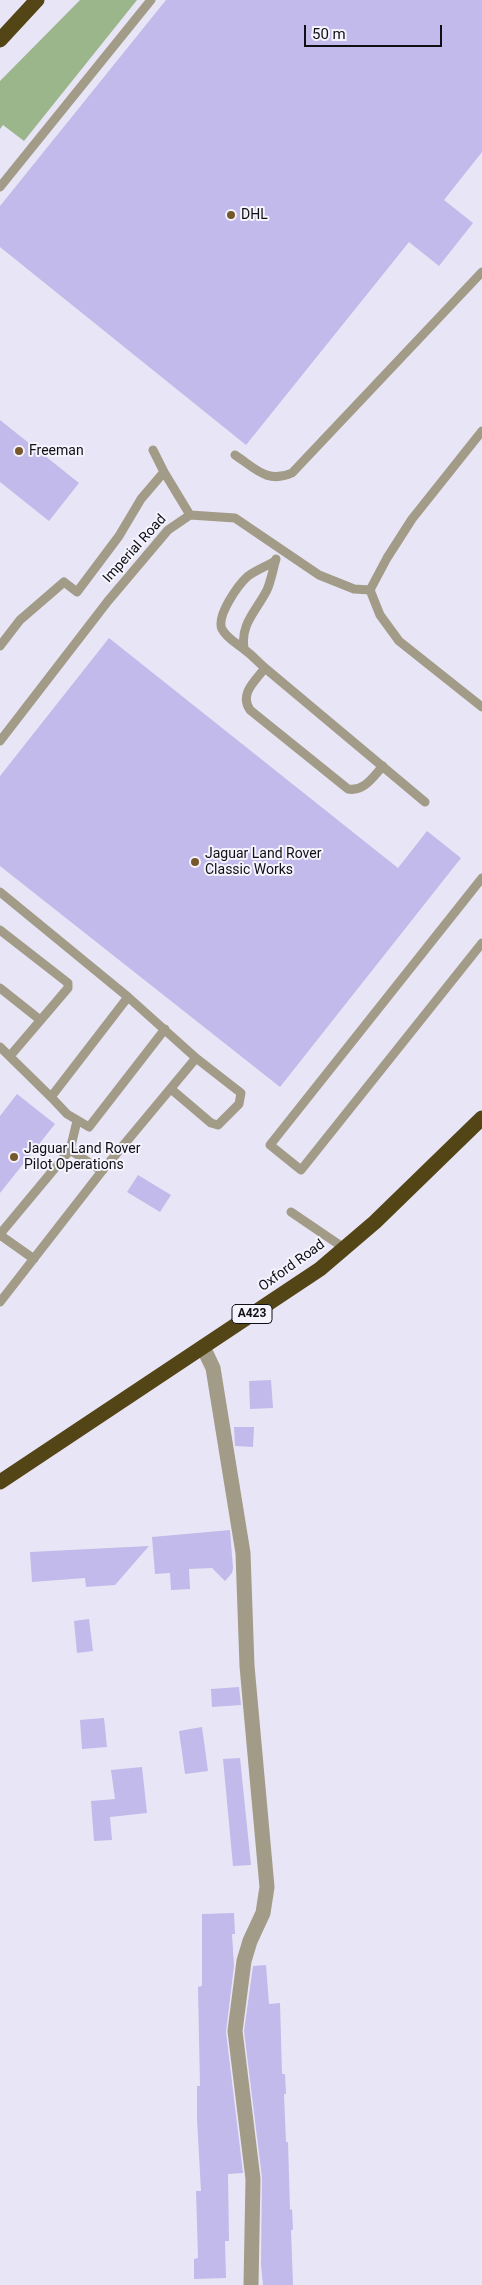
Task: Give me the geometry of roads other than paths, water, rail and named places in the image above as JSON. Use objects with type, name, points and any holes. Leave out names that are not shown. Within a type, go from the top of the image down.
[{"type":"highway","points":[[0,40],[37,0]]},
{"type":"highway","name":"Oxford Road","points":[[0,1482],[320,1269],[374,1222],[482,1118]]},
{"type":"street","points":[[203,1347],[213,1368],[243,1553],[247,1666],[267,1887],[263,1913],[250,1941],[244,1961],[236,2031],[253,2179],[251,2285]]},
{"type":"lane","points":[[0,187],[150,0]]},
{"type":"lane","points":[[235,455],[270,478],[282,478],[292,473],[482,272]]},
{"type":"lane","points":[[482,431],[412,519],[387,558],[370,590],[380,615],[399,640],[482,707]]},
{"type":"lane","points":[[153,450],[190,515],[235,518],[319,575],[354,589],[370,590]]},
{"type":"lane","points":[[0,646],[20,620],[64,582],[77,592],[118,536],[141,499],[164,472]]},
{"type":"lane","name":"Imperial Road","points":[[0,741],[114,594],[168,530],[190,515]]},
{"type":"lane","points":[[244,648],[244,631],[267,590],[279,549]]},
{"type":"lane","points":[[275,561],[248,576],[224,611],[220,620],[222,628],[229,638],[244,648],[265,668],[425,802]]},
{"type":"lane","points":[[265,668],[248,690],[245,698],[250,710],[348,789],[363,788],[383,766]]},
{"type":"lane","points":[[482,878],[270,1145],[301,1170],[482,943]]},
{"type":"lane","points":[[0,892],[128,997],[196,1058],[241,1093],[239,1104],[218,1125],[211,1123],[171,1089]]},
{"type":"lane","points":[[0,930],[68,983],[68,988],[39,1019],[10,1056]]},
{"type":"lane","points":[[0,988],[39,1019]]},
{"type":"lane","points":[[51,1097],[128,997]]},
{"type":"lane","points":[[0,1047],[77,1121],[88,1127],[165,1029]]},
{"type":"lane","points":[[0,1302],[102,1171],[196,1058]]},
{"type":"lane","points":[[34,1259],[0,1235],[70,1150],[77,1121]]},
{"type":"lane","points":[[70,1150],[102,1171]]},
{"type":"lane","points":[[291,1212],[344,1248]]},
{"type":"place","name":"DHL","points":[[231,215]]},
{"type":"place","name":"Freeman","points":[[19,451]]},
{"type":"place","name":"Jaguar Land Rover Classic Works","points":[[195,862]]},
{"type":"place","name":"Jaguar Land Rover Pilot Operations","points":[[14,1157]]}]
